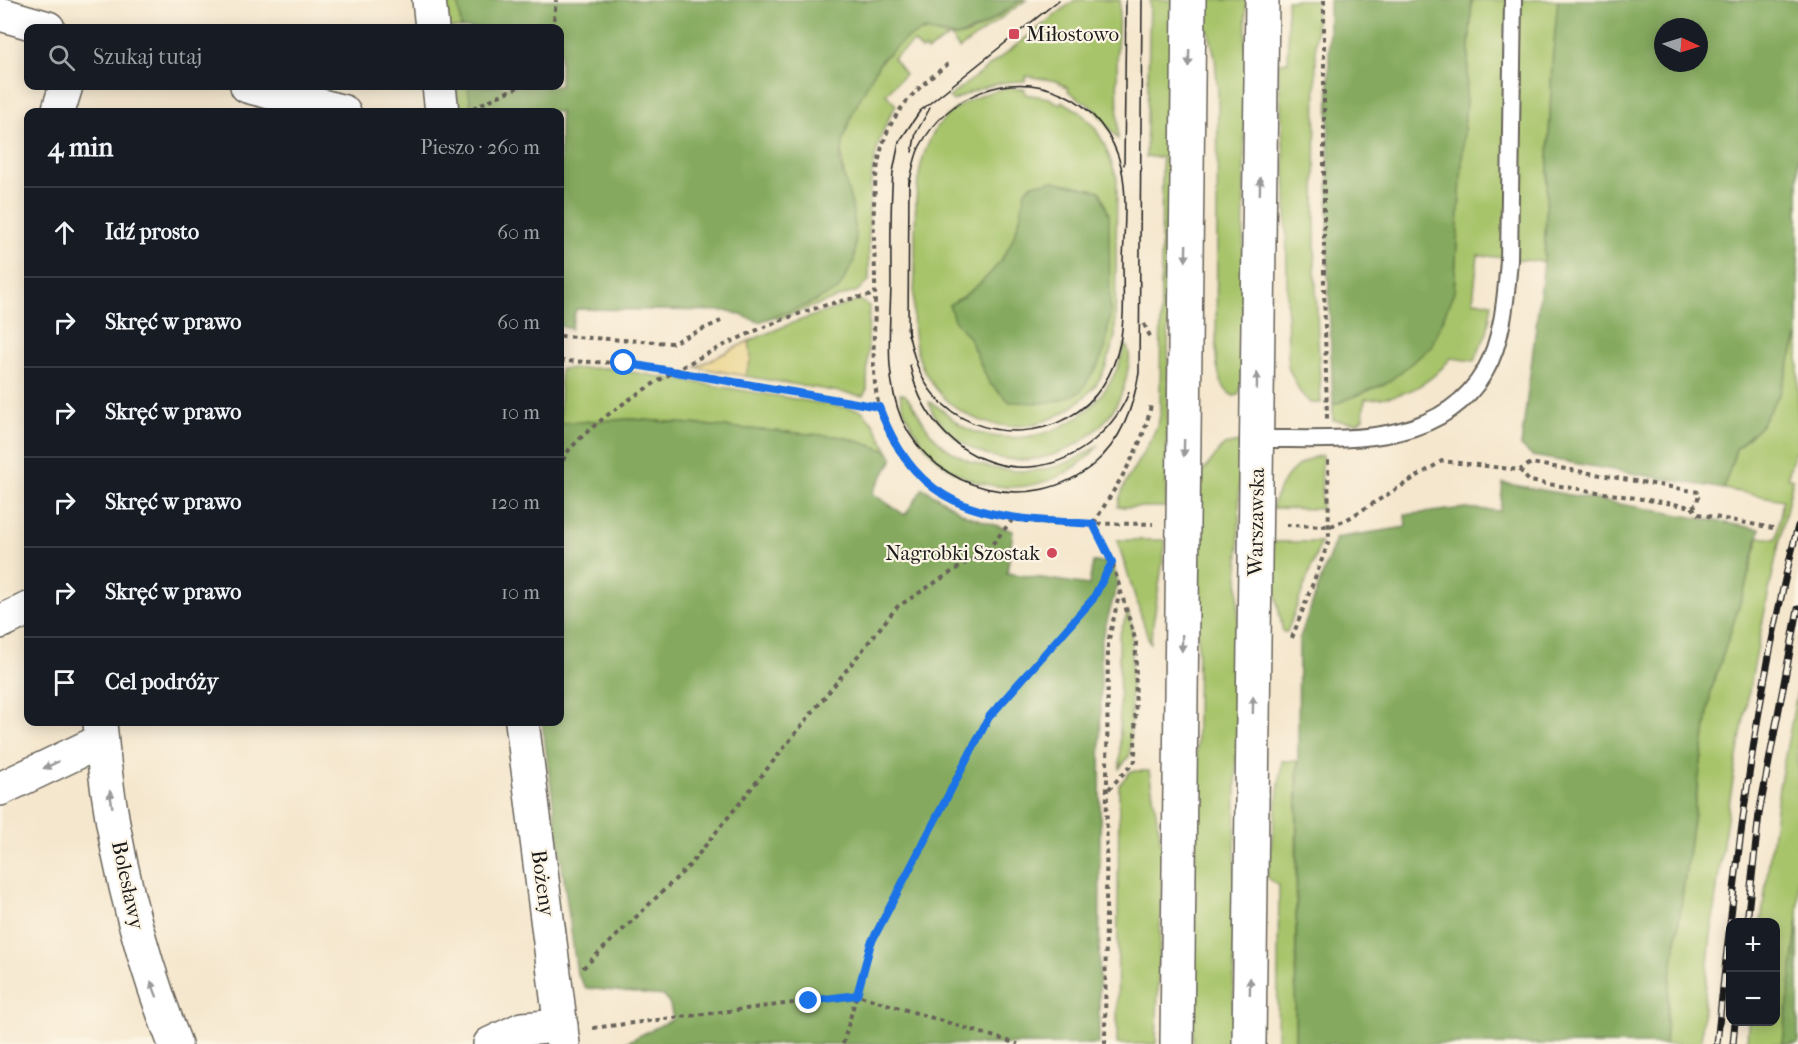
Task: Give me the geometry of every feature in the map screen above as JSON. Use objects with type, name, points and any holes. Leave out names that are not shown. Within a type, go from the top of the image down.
[{"type":"main road","points":[[429,0],[432,24]]},
{"type":"main road","points":[[1177,1044],[1189,0]]},
{"type":"main road","name":"Warszawska","points":[[1249,1044],[1262,0]]},
{"type":"main road","points":[[0,14],[34,24]]},
{"type":"main road","points":[[59,108],[65,90]]},
{"type":"main road","points":[[263,90],[329,108]]},
{"type":"main road","points":[[442,90],[454,108]]},
{"type":"main road","points":[[0,622],[24,611]]},
{"type":"main road","name":"Bożeny","points":[[523,726],[562,1034]]},
{"type":"main road","points":[[0,789],[101,731]]},
{"type":"main road","name":"Bolesławy","points":[[101,731],[121,860],[149,977],[175,1044]]},
{"type":"main road","points":[[490,1044],[522,1029],[562,1034]]},
{"type":"lane","points":[[1257,439],[1380,436],[1407,431],[1423,425],[1456,405],[1473,390],[1486,369],[1504,305],[1509,260],[1513,0]]},
{"type":"path","points":[[552,24],[556,0]]},
{"type":"path","points":[[1292,638],[1329,541],[1324,284],[1324,0]]},
{"type":"path","points":[[948,64],[916,89],[887,133],[877,177],[874,373],[879,407],[890,438],[908,464],[930,485],[958,503],[983,514],[1014,519],[1093,524],[1161,524]]},
{"type":"path","points":[[464,108],[510,90]]},
{"type":"path","points":[[564,460],[568,450],[618,407],[675,370],[780,321],[858,297],[875,295]]},
{"type":"path","points":[[564,336],[672,343],[721,321]]},
{"type":"path","points":[[1144,324],[1152,337],[1152,348]]},
{"type":"path","points":[[564,361],[624,363],[675,370],[879,407]]},
{"type":"path","points":[[1093,524],[1140,443],[1148,425],[1152,402]]},
{"type":"path","points":[[1279,525],[1329,526],[1346,520],[1442,461],[1520,470],[1531,463],[1700,495],[1697,504],[1692,507]]},
{"type":"path","points":[[1520,470],[1529,481],[1692,507],[1698,514],[1773,528]]},
{"type":"path","points":[[577,974],[689,866],[897,608],[989,548],[1014,519]]},
{"type":"path","points":[[1093,524],[1112,562],[1136,642],[1135,761],[1106,792]]},
{"type":"path","points":[[843,1044],[871,943],[989,717],[1093,599],[1112,562]]},
{"type":"path","points":[[1105,1044],[1106,792],[1110,643],[1120,591]]},
{"type":"path","points":[[562,1034],[857,995],[1018,1044]]},
{"type":"green space","points":[[445,0],[458,0],[461,24],[448,24]]},
{"type":"green space","points":[[458,0],[1021,0],[981,27],[957,37],[925,30],[907,38],[881,60],[854,110],[844,137],[840,163],[852,205],[856,235],[854,262],[838,290],[807,305],[759,322],[730,311],[576,309],[571,329],[564,327],[564,108],[471,108],[469,90],[564,90],[564,24],[461,24]]},
{"type":"green space","points":[[1021,0],[1026,0],[959,49],[951,37],[967,35],[991,22]]},
{"type":"green space","points":[[1075,0],[1120,0],[1117,49],[1118,139],[1093,108],[1068,91],[1069,88],[1056,81],[1026,76],[1025,81],[988,86],[953,101],[949,97]]},
{"type":"green space","points":[[1150,0],[1173,0],[1166,507],[1118,507],[1125,484],[1151,440],[1160,416],[1162,157],[1146,157]]},
{"type":"green space","points":[[1205,0],[1246,0],[1242,385],[1238,395],[1234,396],[1222,384],[1216,355],[1218,93],[1215,57],[1208,30],[1205,28]]},
{"type":"green space","points":[[1287,0],[1316,0],[1315,269],[1321,403],[1310,403],[1300,392],[1288,367],[1286,191],[1278,63],[1288,62]]},
{"type":"green space","points":[[1329,0],[1472,0],[1454,292],[1431,347],[1387,383],[1333,405],[1328,267]]},
{"type":"green space","points":[[1472,0],[1558,0],[1552,64],[1544,262],[1478,255],[1473,301],[1492,303],[1487,333],[1474,361],[1451,358],[1433,377],[1413,389],[1391,397],[1365,399],[1363,418],[1357,423],[1333,420],[1333,405],[1387,383],[1454,292]]},
{"type":"green space","points":[[1558,0],[1798,0],[1798,335],[1780,393],[1761,425],[1736,449],[1724,489],[1532,456],[1521,446],[1544,262],[1552,64]]},
{"type":"green space","points":[[921,32],[949,37],[927,51],[925,48],[922,50],[914,42],[893,58],[905,74],[886,94],[896,105],[885,126],[873,168],[869,213],[869,281],[857,291],[778,319],[774,317],[838,290],[845,198],[843,143],[853,110],[867,82],[886,56],[906,38]]},
{"type":"green space","points":[[1008,88],[1025,89],[1025,94],[1049,98],[1060,104],[1062,101],[1080,112],[1095,128],[1104,143],[1117,178],[1115,337],[1104,370],[1094,387],[1075,405],[1053,418],[1030,425],[1006,426],[983,421],[961,411],[942,396],[920,362],[914,337],[913,311],[915,212],[923,156],[934,133],[950,113],[974,98]]},
{"type":"green space","points":[[456,90],[469,90],[471,108],[459,108]]},
{"type":"green space","points":[[1053,181],[1100,191],[1109,215],[1110,315],[1105,349],[1097,367],[1080,392],[1061,400],[1041,403],[1010,402],[989,383],[969,338],[954,320],[949,305],[980,284],[1002,258],[1017,228],[1025,191],[1033,184]]},
{"type":"green space","points":[[860,300],[869,306],[867,389],[863,396],[745,376],[751,359],[749,341],[792,323]]},
{"type":"green space","points":[[1798,335],[1798,453],[1794,453],[1788,477],[1793,479],[1736,760],[1715,902],[1701,1044],[1665,1044],[1669,991],[1711,691],[1745,588],[1759,537],[1776,539],[1783,500],[1724,489],[1736,449],[1761,425],[1780,393]]},
{"type":"green space","points":[[1125,344],[1129,352],[1129,366],[1116,405],[1100,426],[1079,443],[1055,454],[1029,460],[1002,459],[976,451],[945,428],[930,407],[929,402],[962,426],[975,432],[1000,437],[1025,437],[1048,432],[1070,422],[1089,408],[1105,390],[1117,369]]},
{"type":"green space","points":[[607,368],[861,410],[873,423],[888,451],[844,437],[632,419],[564,423],[564,369]]},
{"type":"green space","points":[[900,394],[904,394],[930,432],[942,444],[972,462],[989,467],[1024,471],[1058,466],[1099,445],[1079,464],[1056,477],[1032,485],[1006,487],[981,483],[957,473],[936,458],[918,436],[907,416]]},
{"type":"green space","points":[[632,419],[844,437],[888,451],[893,459],[872,493],[905,515],[923,488],[966,515],[1013,531],[1007,573],[1089,585],[1093,562],[1112,562],[1118,582],[1101,642],[1099,1044],[623,1044],[673,1019],[670,1005],[664,996],[586,988],[577,974],[543,726],[564,726],[564,423]]},
{"type":"green space","points":[[1240,442],[1233,1044],[1193,1044],[1200,475],[1224,445]]},
{"type":"green space","points":[[1322,455],[1321,509],[1272,508],[1289,474],[1303,462]]},
{"type":"green space","points":[[1503,483],[1760,529],[1745,588],[1711,691],[1669,991],[1665,1044],[1295,1044],[1299,640],[1336,538],[1406,527],[1405,515],[1465,508],[1500,511]]},
{"type":"green space","points":[[1117,540],[1166,540],[1150,644]]},
{"type":"green space","points":[[1272,542],[1321,542],[1287,632],[1283,632],[1272,575]]},
{"type":"green space","points":[[1128,612],[1132,627],[1130,755],[1120,768],[1119,636]]},
{"type":"green space","points":[[1798,688],[1798,919],[1783,1044],[1747,1044],[1748,1026],[1780,1026],[1780,918],[1762,918],[1779,787]]},
{"type":"green space","points":[[1282,761],[1297,761],[1295,1044],[1277,1044],[1279,886],[1267,878]]},
{"type":"green space","points":[[1131,771],[1149,771],[1163,853],[1156,1044],[1117,1044],[1119,785]]},
{"type":"green space","points":[[1798,919],[1798,1044],[1783,1044]]},
{"type":"sand","points":[[749,341],[751,359],[745,376],[696,367]]},
{"type":"tram line","points":[[1059,0],[920,111],[899,142],[893,172],[889,353],[896,404],[902,420],[917,445],[937,465],[961,479],[987,488],[1015,492],[1042,489],[1069,480],[1094,464],[1112,445],[1130,411],[1139,373],[1142,0]]},
{"type":"tram line","points":[[1124,165],[1126,0]]},
{"type":"tram line","points":[[907,328],[923,380],[934,395],[952,412],[973,423],[997,430],[1021,431],[1045,427],[1067,418],[1087,404],[1103,385],[1117,354],[1123,323],[1125,214],[1121,166],[1107,133],[1083,106],[1063,94],[1042,87],[1001,86],[981,92],[946,113],[920,146],[909,185]]},
{"type":"tram line","points":[[912,152],[916,133],[930,108]]},
{"type":"tram line","points":[[908,335],[909,179]]},
{"type":"tram line","points":[[910,365],[920,396],[935,422],[956,443],[981,458],[1008,466],[1037,466],[1066,458],[1105,430],[1119,412],[1129,392]]},
{"type":"railway","points":[[1717,1044],[1739,848],[1758,719],[1769,654],[1798,526]]},
{"type":"railway","points":[[1747,918],[1759,814],[1798,609]]},
{"type":"railway","points":[[1733,1044],[1735,1026]]},
{"type":"place","name":"Miłostowo","points":[[1014,34]]},
{"type":"place","name":"Nagrobki Szostak","points":[[1052,553]]},
{"type":"route","points":[[624,363],[879,407],[890,438],[908,464],[930,485],[958,503],[983,514],[1014,519],[1093,524],[1112,562],[1093,599],[989,717],[871,943],[857,995],[809,1001]]}]
